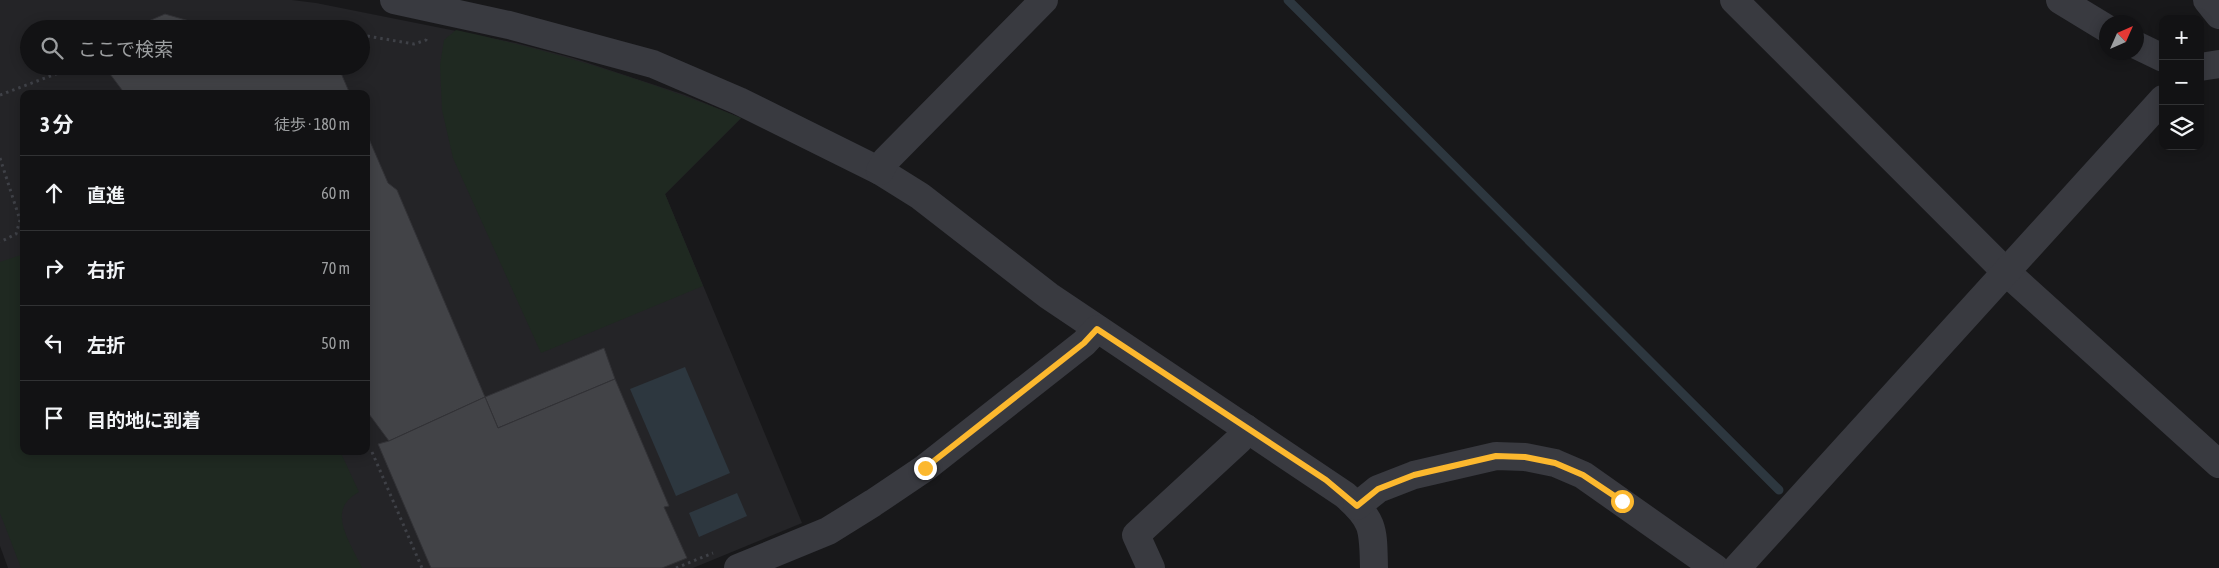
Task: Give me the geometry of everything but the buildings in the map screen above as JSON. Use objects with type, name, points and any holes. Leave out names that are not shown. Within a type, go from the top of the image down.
[{"type":"street","points":[[394,0],[435,4],[652,64],[739,101],[880,171],[920,196],[1003,262],[1097,329],[1326,480],[1357,506],[1369,521],[1373,535],[1374,568]]},
{"type":"street","points":[[880,171],[886,160],[1044,0]]},
{"type":"street","points":[[1734,0],[2005,271],[2219,464]]},
{"type":"street","points":[[2060,0],[2099,24]]},
{"type":"street","points":[[2207,0],[2219,15]]},
{"type":"street","points":[[2144,49],[2159,56]]},
{"type":"street","points":[[2204,66],[2219,64]]},
{"type":"street","points":[[1737,568],[2159,103]]},
{"type":"street","points":[[738,568],[828,532],[873,504],[925,468],[1084,343],[1097,329]]},
{"type":"street","points":[[1151,568],[1136,535],[1239,440],[1246,428]]},
{"type":"street","points":[[1357,506],[1378,489],[1414,475],[1496,456],[1525,457],[1555,463],[1583,475],[1716,568]]},
{"type":"path","points":[[0,95],[53,75]]},
{"type":"path","points":[[0,158],[20,220],[16,234],[0,242]]},
{"type":"path","points":[[372,452],[422,568]]},
{"type":"shaded area","points":[[0,0],[292,0],[316,3],[516,43],[573,58],[685,95],[741,118],[665,194],[802,523],[693,568],[8,568],[0,546]]},
{"type":"shaded area","points":[[456,30],[565,57],[671,91],[741,118],[665,194],[703,286],[541,353],[453,158],[442,110],[440,65],[444,40]]},
{"type":"shaded area","points":[[20,255],[20,455],[342,455],[359,492],[349,499],[343,508],[343,527],[362,568],[21,568],[0,513],[0,262]]},
{"type":"shaded area","points":[[685,367],[730,473],[676,496],[630,389]]},
{"type":"shaded area","points":[[737,493],[747,516],[699,537],[689,513]]},
{"type":"waterway","points":[[1288,0],[1779,490]]},
{"type":"route","points":[[925,468],[1084,343],[1097,329],[1326,480],[1357,506],[1378,489],[1414,475],[1450,465],[1496,456],[1525,457],[1555,463],[1583,475],[1622,501]]}]
